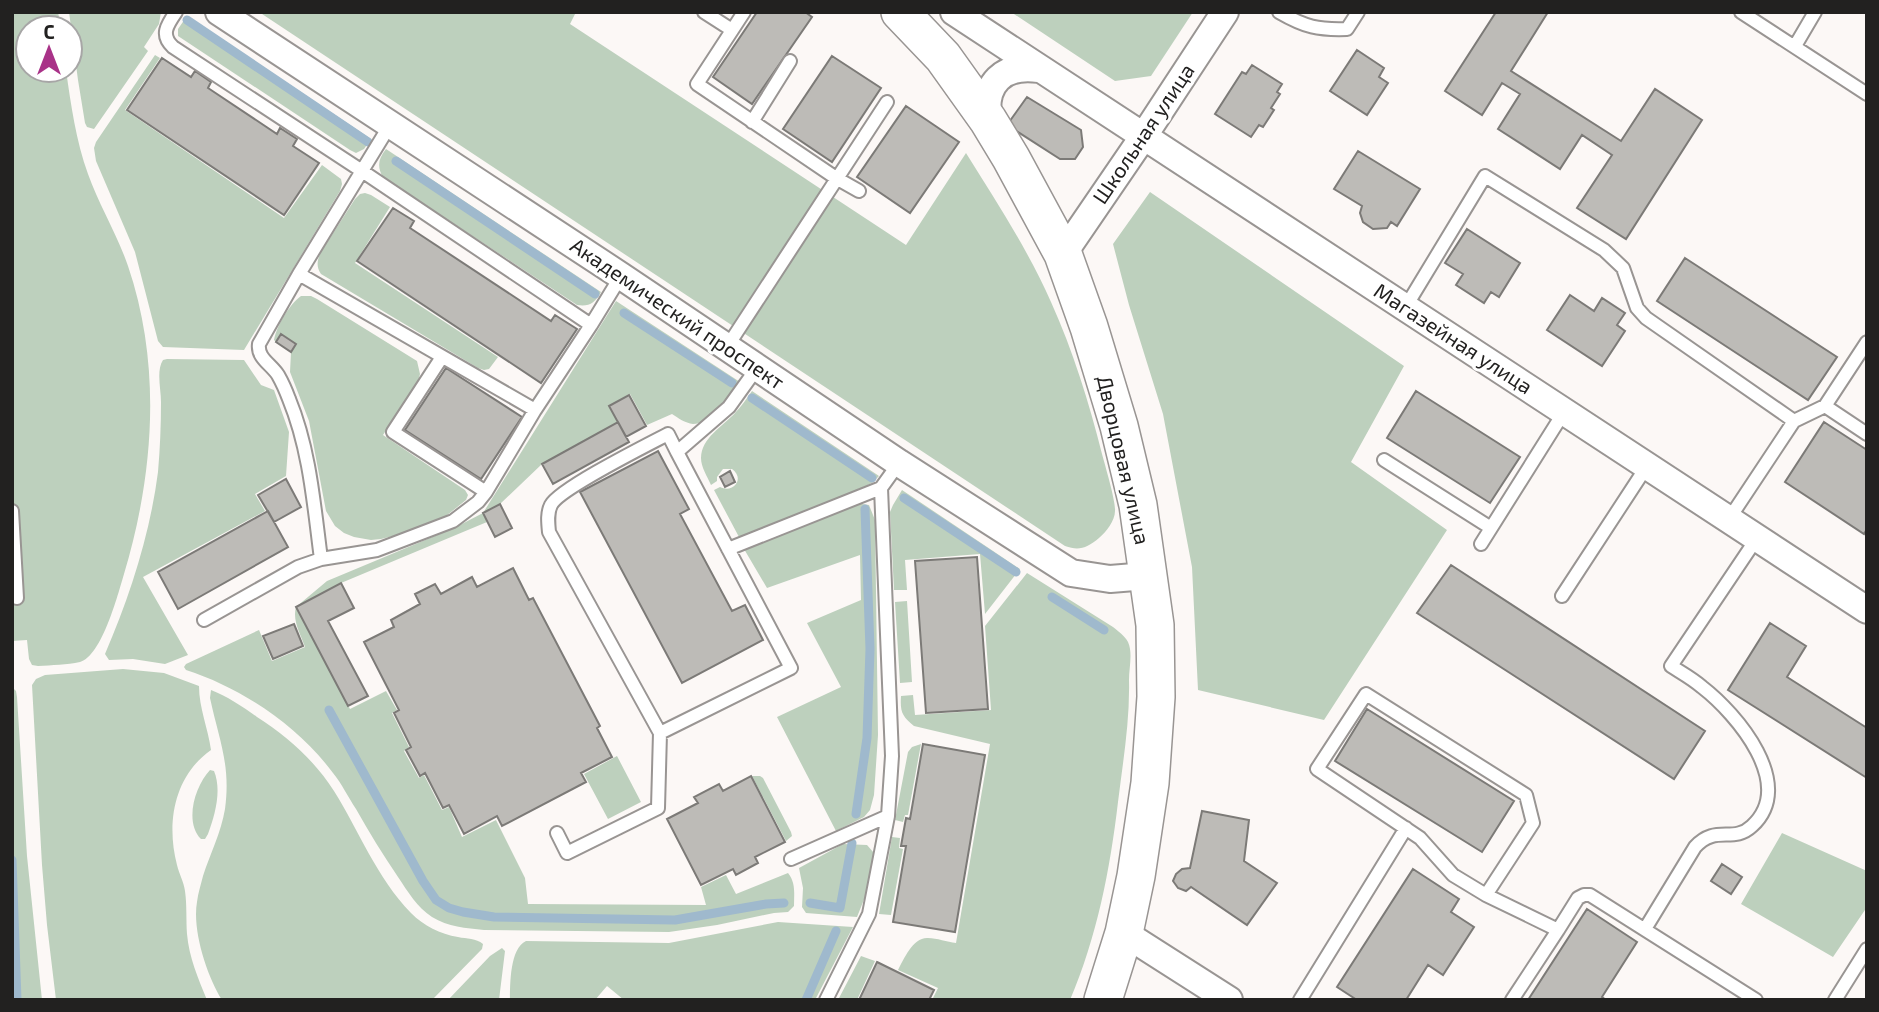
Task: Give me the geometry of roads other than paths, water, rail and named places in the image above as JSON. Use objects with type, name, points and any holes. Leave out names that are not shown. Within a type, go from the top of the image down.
[{"type":"main road","name":"Дворцовая улица","points":[[900,12],[943,58],[988,120],[1063,254],[1089,327],[1119,426],[1141,522],[1155,625],[1156,696],[1150,783],[1124,933],[1103,1000]]},
{"type":"street","name":"Академический проспект","points":[[219,12],[621,276],[899,463],[1071,573],[1110,579],[1147,576]]},
{"type":"street","name":"Магазейная улица","points":[[954,12],[1867,610]]},
{"type":"street","name":"Школьная улица","points":[[1063,254],[1225,12]]},
{"type":"street","points":[[988,120],[986,105],[989,91],[998,79],[1010,70],[1024,67],[1039,69]]},
{"type":"street","points":[[1124,933],[1229,1000]]},
{"type":"lane","points":[[176,12],[164,32],[173,47],[362,170],[591,325]]},
{"type":"lane","points":[[704,12],[732,30]]},
{"type":"lane","points":[[744,12],[697,84],[859,191]]},
{"type":"lane","points":[[1279,12],[1300,24],[1334,30],[1347,29],[1358,12]]},
{"type":"lane","points":[[1741,12],[1867,94]]},
{"type":"lane","points":[[1795,46],[1815,12]]},
{"type":"lane","points":[[752,122],[790,61]]},
{"type":"lane","points":[[727,347],[887,102]]},
{"type":"lane","points":[[321,559],[309,466],[300,431],[278,374],[258,350],[264,332],[390,125]]},
{"type":"lane","points":[[1405,308],[1485,176],[1604,250],[1623,268],[1637,308],[1646,318],[1794,421]]},
{"type":"lane","points":[[299,274],[535,410]]},
{"type":"lane","points":[[204,620],[298,567],[321,559],[393,545],[453,521],[478,502],[621,276]]},
{"type":"lane","points":[[1729,520],[1794,421],[1825,406],[1867,342]]},
{"type":"lane","points":[[442,357],[393,432],[486,492]]},
{"type":"lane","points":[[677,452],[729,407],[757,368]]},
{"type":"lane","points":[[1825,406],[1867,434]]},
{"type":"lane","points":[[1481,544],[1564,412]]},
{"type":"lane","points":[[557,833],[567,853],[658,808],[660,733],[549,532],[548,516],[552,503],[567,490],[668,434],[791,668],[660,733]]},
{"type":"lane","points":[[1384,460],[1491,528]]},
{"type":"lane","points":[[728,549],[881,488],[899,463]]},
{"type":"lane","points":[[1562,596],[1647,466]]},
{"type":"lane","points":[[827,1000],[869,914],[888,816],[892,756],[881,488]]},
{"type":"lane","points":[[12,511],[17,598]]},
{"type":"lane","points":[[1645,929],[1702,839],[1719,833],[1740,834],[1749,829],[1761,818],[1769,798],[1767,776],[1760,755],[1741,726],[1704,688],[1671,666],[1757,538]]},
{"type":"lane","points":[[1486,895],[1533,823],[1526,795],[1366,694],[1317,769],[1420,838],[1453,875],[1486,895],[1558,930]]},
{"type":"lane","points":[[792,859],[888,816]]},
{"type":"lane","points":[[1300,1000],[1406,828]]},
{"type":"lane","points":[[1512,1000],[1578,898],[1590,895],[1756,1000]]},
{"type":"lane","points":[[1835,1000],[1867,949]]},
{"type":"waterway","points":[[187,20],[368,142]]},
{"type":"waterway","points":[[396,161],[595,294]]},
{"type":"waterway","points":[[624,313],[732,383]]},
{"type":"waterway","points":[[752,398],[872,478]]},
{"type":"waterway","points":[[904,498],[1016,572]]},
{"type":"waterway","points":[[856,814],[867,738],[870,649],[865,509]]},
{"type":"waterway","points":[[1052,597],[1104,630]]},
{"type":"waterway","points":[[329,710],[423,881],[436,900],[449,908],[494,917],[675,920],[784,903]]},
{"type":"waterway","points":[[810,903],[840,908],[852,843]]},
{"type":"waterway","points":[[12,860],[17,1000]]},
{"type":"waterway","points":[[806,1000],[836,931]]}]
